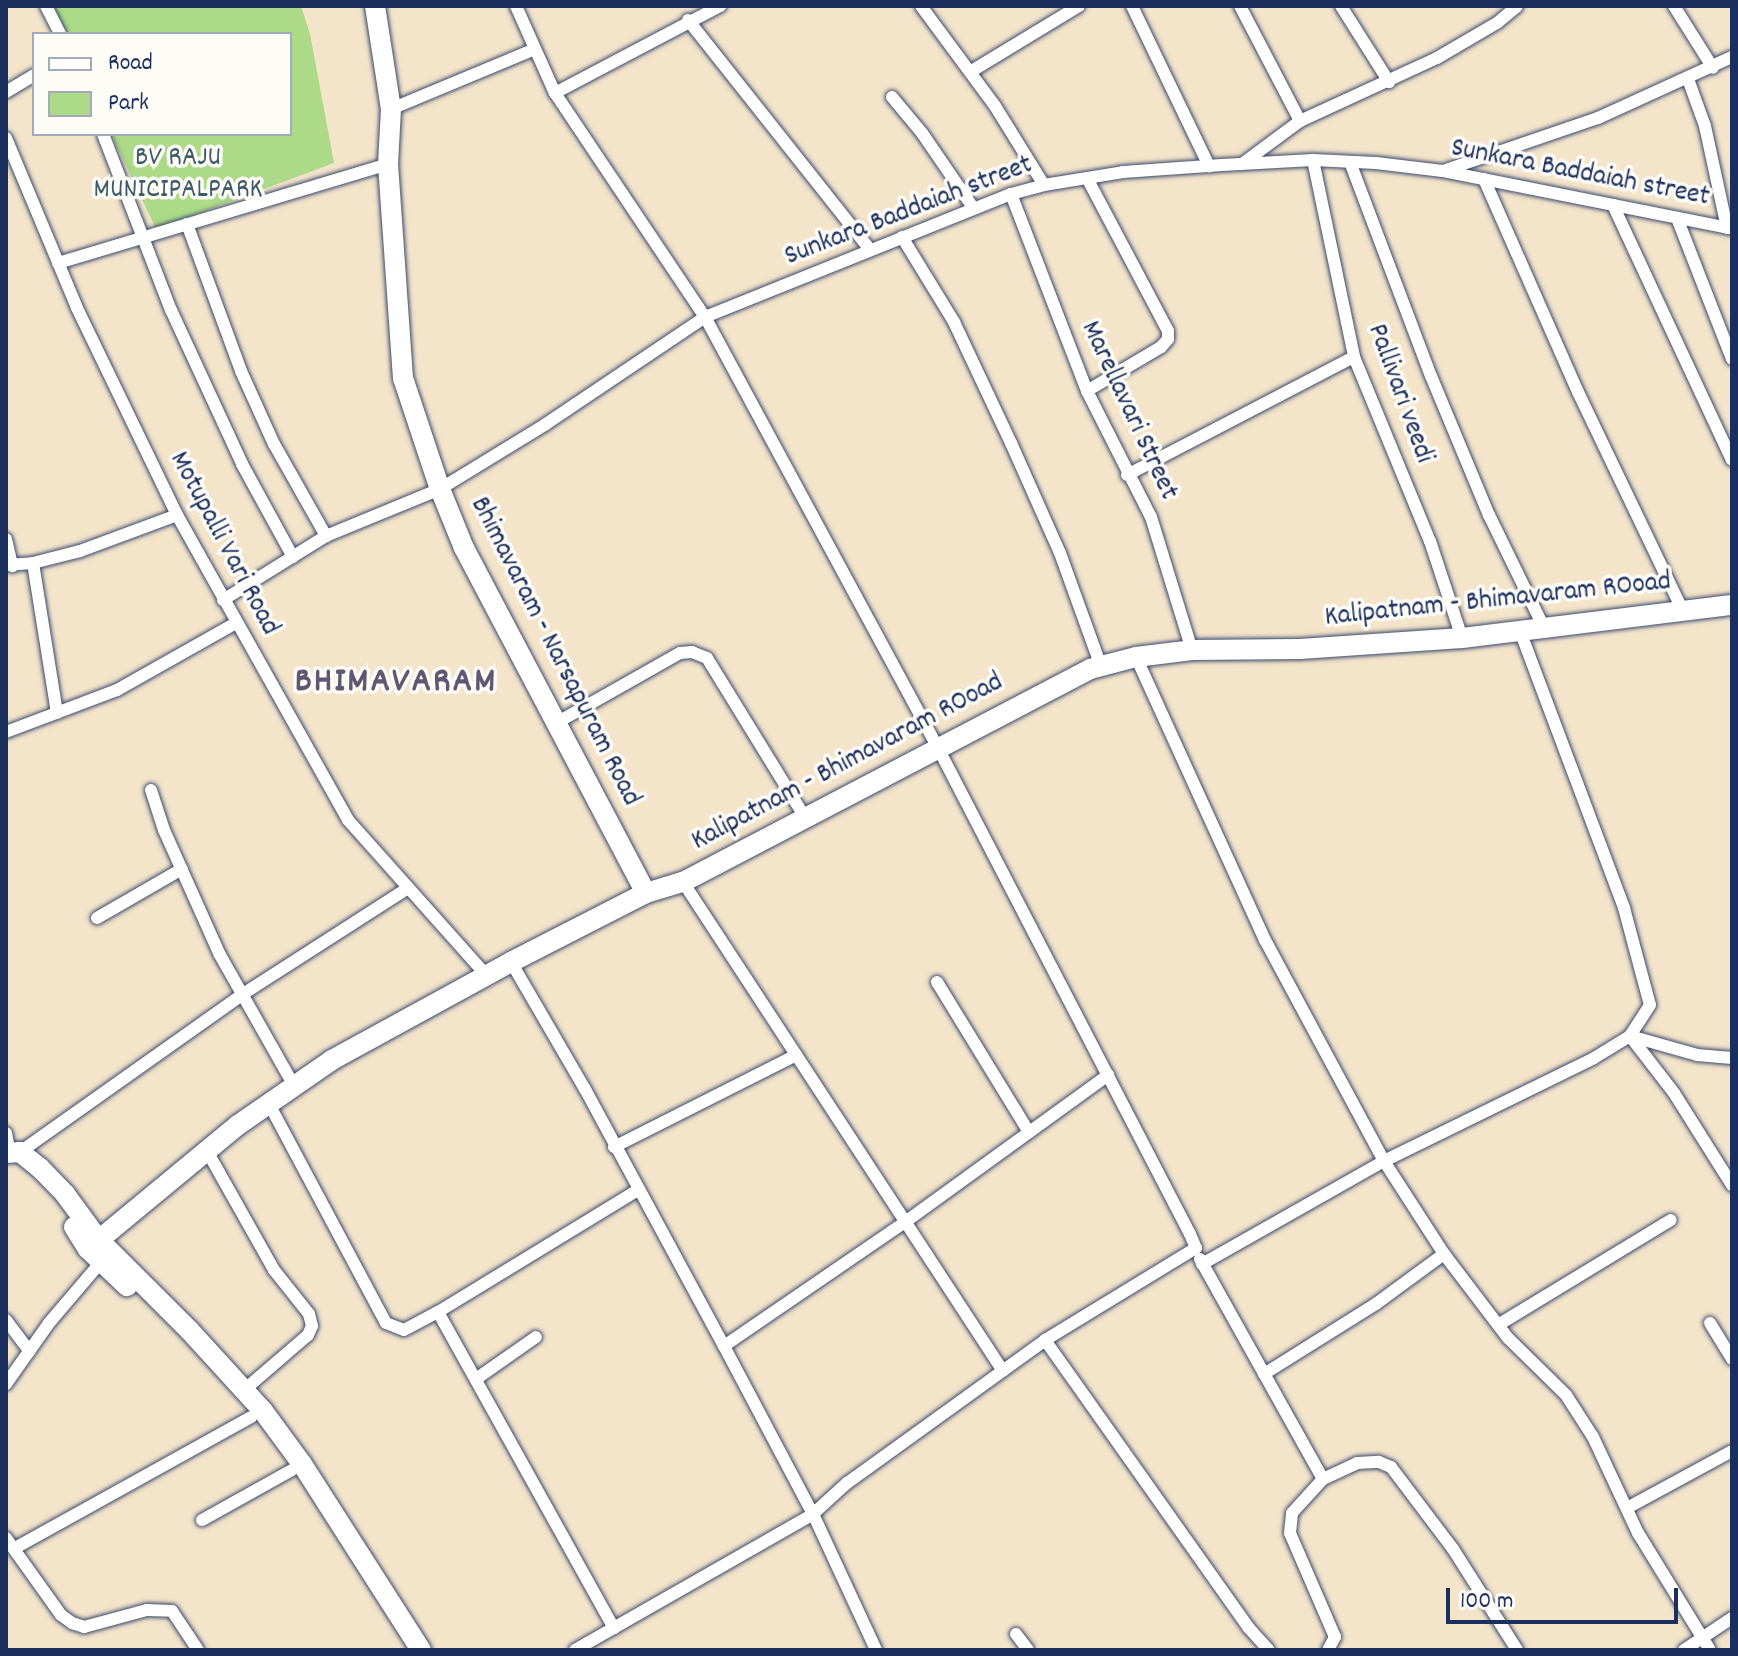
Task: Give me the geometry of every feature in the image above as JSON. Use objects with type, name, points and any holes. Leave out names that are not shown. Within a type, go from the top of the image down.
[{"type":"main road","name":"Bhimavaram - Narsapuram Road","points":[[375,6],[391,109],[388,164],[403,378],[440,489],[464,548],[646,893]]},
{"type":"main road","name":"Kalipatnam - Bhimavaram ROoad","points":[[96,1250],[207,1151],[332,1060],[511,962],[646,893],[683,882],[937,746],[1101,666],[1136,657],[1192,650],[1300,649],[1462,638],[1732,605]]},
{"type":"main road","points":[[10,1152],[65,1194],[96,1250],[197,1354],[251,1417],[292,1470],[406,1650]]},
{"type":"main road","points":[[96,1250],[190,1331],[243,1391],[302,1464],[421,1650]]},
{"type":"street","points":[[46,6],[59,32]]},
{"type":"street","points":[[516,6],[555,93],[705,317],[937,746],[1202,1264],[1323,1479]]},
{"type":"street","points":[[921,6],[995,106],[1044,185]]},
{"type":"street","points":[[970,72],[1079,6]]},
{"type":"street","points":[[1132,6],[1209,166]]},
{"type":"street","points":[[1240,6],[1300,121]]},
{"type":"street","points":[[1341,6],[1389,82]]},
{"type":"street","points":[[1674,6],[1713,68]]},
{"type":"street","points":[[555,93],[714,7]]},
{"type":"street","points":[[1242,164],[1300,121],[1389,82],[1509,9]]},
{"type":"street","points":[[688,20],[870,250]]},
{"type":"street","points":[[391,109],[535,49]]},
{"type":"street","points":[[1443,171],[1598,118],[1732,57]]},
{"type":"street","points":[[6,92],[32,76]]},
{"type":"street","points":[[1688,79],[1705,126],[1729,228]]},
{"type":"street","points":[[892,97],[922,133],[974,209]]},
{"type":"street","points":[[104,136],[146,237],[171,310],[236,450],[293,557]]},
{"type":"street","name":"Motupalli Vari Road","points":[[6,138],[58,263],[177,515],[348,820],[486,975]]},
{"type":"street","name":"Sunkara Baddaiah street","points":[[223,600],[326,536],[440,489],[546,424],[705,317],[1011,194],[1044,185],[1209,166],[1313,160],[1350,162],[1443,171],[1729,228]]},
{"type":"street","name":"Pallivari veedi","points":[[1313,160],[1354,357],[1430,541],[1462,638]]},
{"type":"street","points":[[1350,162],[1437,390],[1489,515],[1544,628]]},
{"type":"street","points":[[58,263],[388,164]]},
{"type":"street","points":[[1087,178],[1168,331],[1168,339],[1161,347],[1087,391]]},
{"type":"street","points":[[1484,179],[1578,392],[1683,611]]},
{"type":"street","name":"Marellavari Street","points":[[1011,194],[1087,391],[1151,517],[1192,650]]},
{"type":"street","points":[[1613,205],[1732,460]]},
{"type":"street","points":[[1677,218],[1732,359]]},
{"type":"street","points":[[187,224],[241,371],[274,444],[326,536]]},
{"type":"street","points":[[902,237],[954,322],[1011,443],[1060,553],[1101,666]]},
{"type":"street","points":[[1127,475],[1354,357]]},
{"type":"street","points":[[6,539],[9,566],[33,563],[80,551],[177,515]]},
{"type":"street","points":[[33,563],[57,713]]},
{"type":"street","points":[[6,732],[117,690],[236,623]]},
{"type":"street","points":[[1202,1264],[1384,1161],[1594,1058],[1630,1036],[1650,1005],[1624,908],[1520,631]]},
{"type":"street","points":[[558,722],[680,653],[692,652],[707,658],[805,817]]},
{"type":"street","points":[[1136,657],[1265,940],[1384,1161],[1444,1254],[1498,1325],[1566,1395],[1593,1437],[1627,1508],[1710,1650]]},
{"type":"street","points":[[151,790],[182,869],[243,994],[294,1086]]},
{"type":"street","points":[[97,918],[182,869]]},
{"type":"street","points":[[683,882],[1003,1371]]},
{"type":"street","points":[[10,1152],[243,994],[408,888]]},
{"type":"street","points":[[511,962],[585,1089],[724,1346],[813,1514],[876,1650]]},
{"type":"street","points":[[937,982],[1029,1132]]},
{"type":"street","points":[[1630,1036],[1697,1055],[1732,1058]]},
{"type":"street","points":[[1630,1036],[1674,1093],[1732,1185]]},
{"type":"street","points":[[614,1147],[796,1055]]},
{"type":"street","points":[[724,1346],[905,1222],[1108,1075]]},
{"type":"street","points":[[269,1104],[386,1323],[404,1330],[638,1190]]},
{"type":"street","points":[[207,1151],[274,1270],[309,1314],[312,1326],[308,1335],[243,1391]]},
{"type":"street","points":[[1498,1325],[1671,1220]]},
{"type":"street","points":[[575,1650],[813,1514],[847,1483],[1045,1340],[1196,1248]]},
{"type":"street","points":[[6,1384],[96,1250]]},
{"type":"street","points":[[1264,1374],[1377,1303],[1444,1254]]},
{"type":"street","points":[[438,1312],[614,1628]]},
{"type":"street","points":[[6,1320],[29,1351]]},
{"type":"street","points":[[1710,1323],[1732,1359]]},
{"type":"street","points":[[476,1379],[536,1337]]},
{"type":"street","points":[[1045,1340],[1248,1627],[1269,1650]]},
{"type":"street","points":[[198,1650],[172,1611],[147,1610],[84,1627],[72,1623],[61,1615],[10,1543],[251,1417]]},
{"type":"street","points":[[1627,1508],[1732,1451]]},
{"type":"street","points":[[1328,1650],[1335,1637],[1290,1533],[1292,1513],[1323,1479],[1357,1463],[1379,1462],[1391,1467],[1453,1549],[1517,1650]]},
{"type":"street","points":[[202,1520],[292,1470]]},
{"type":"street","points":[[1684,1650],[1732,1618]]},
{"type":"street","points":[[1016,1634],[1028,1650]]},
{"type":"green space","name":"BV RAJU MUNICIPALPARK","points":[[43,6],[301,6],[310,34],[334,163],[156,229],[112,136],[292,136],[292,32],[57,32]]},
{"type":"district","name":"BHIMAVARAM","points":[[396,684]]}]
